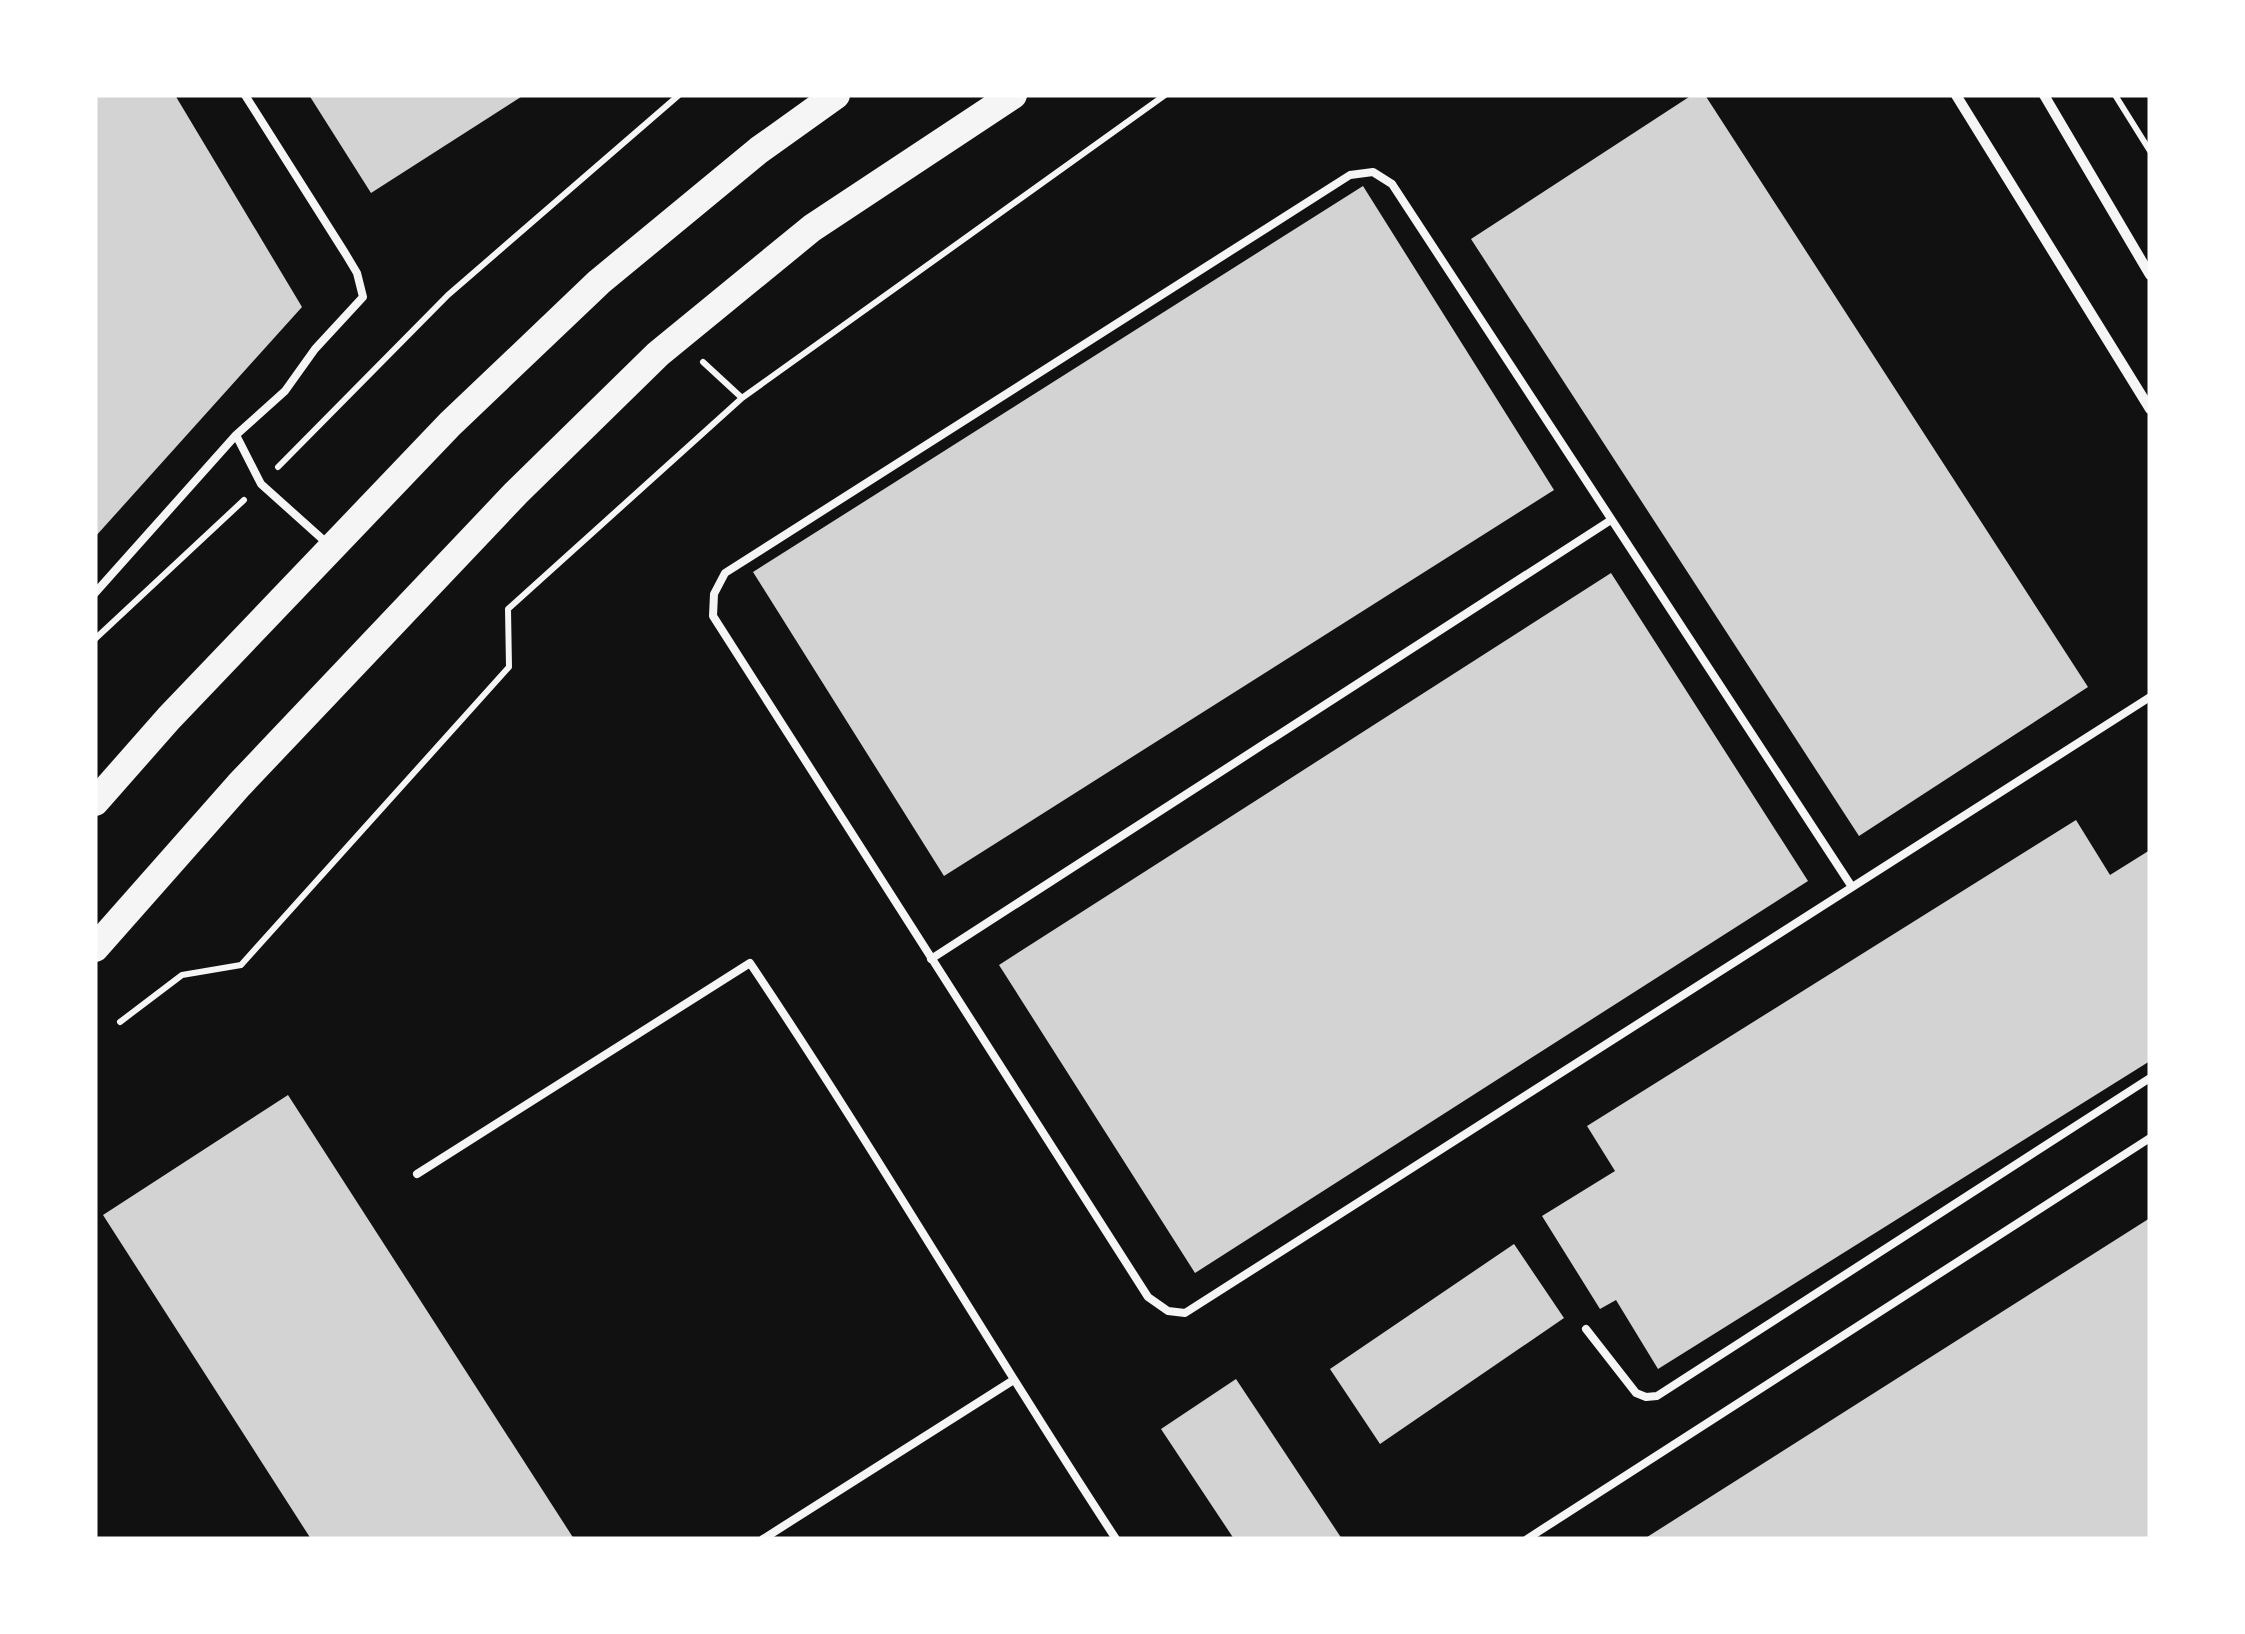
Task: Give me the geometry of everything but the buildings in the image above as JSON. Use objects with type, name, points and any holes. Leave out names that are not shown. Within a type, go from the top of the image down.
[{"type":"highway","points":[[95,802],[169,718],[450,424],[599,282],[759,150],[836,95]]},
{"type":"highway","points":[[95,948],[239,785],[516,492],[677,338],[812,228],[1013,95]]},
{"type":"street","points":[[1956,95],[2150,409]]},
{"type":"street","points":[[2044,95],[2150,274]]},
{"type":"lane","points":[[95,592],[236,435],[285,391],[315,349],[363,297],[357,273],[244,95]]},
{"type":"lane","points":[[1852,887],[1392,184],[1373,172],[1350,175],[725,572],[714,594],[713,616],[1148,1297],[1168,1311],[1185,1313],[1852,887],[2150,696]]},
{"type":"lane","points":[[236,435],[261,484],[332,548]]},
{"type":"lane","points":[[932,959],[1612,520]]},
{"type":"lane","points":[[417,1174],[750,963],[831,1083],[1012,1381],[1116,1539]]},
{"type":"lane","points":[[1586,1329],[1636,1394],[1657,1396],[2150,1078]]},
{"type":"lane","points":[[1528,1539],[2150,1138]]},
{"type":"lane","points":[[762,1539],[1012,1381]]},
{"type":"path","points":[[95,639],[261,484],[448,294],[679,95]]},
{"type":"path","points":[[120,1022],[182,975],[241,964],[509,667],[508,609],[742,398],[1164,95]]},
{"type":"path","points":[[2116,95],[2150,151]]},
{"type":"path","points":[[677,338],[742,398]]}]
